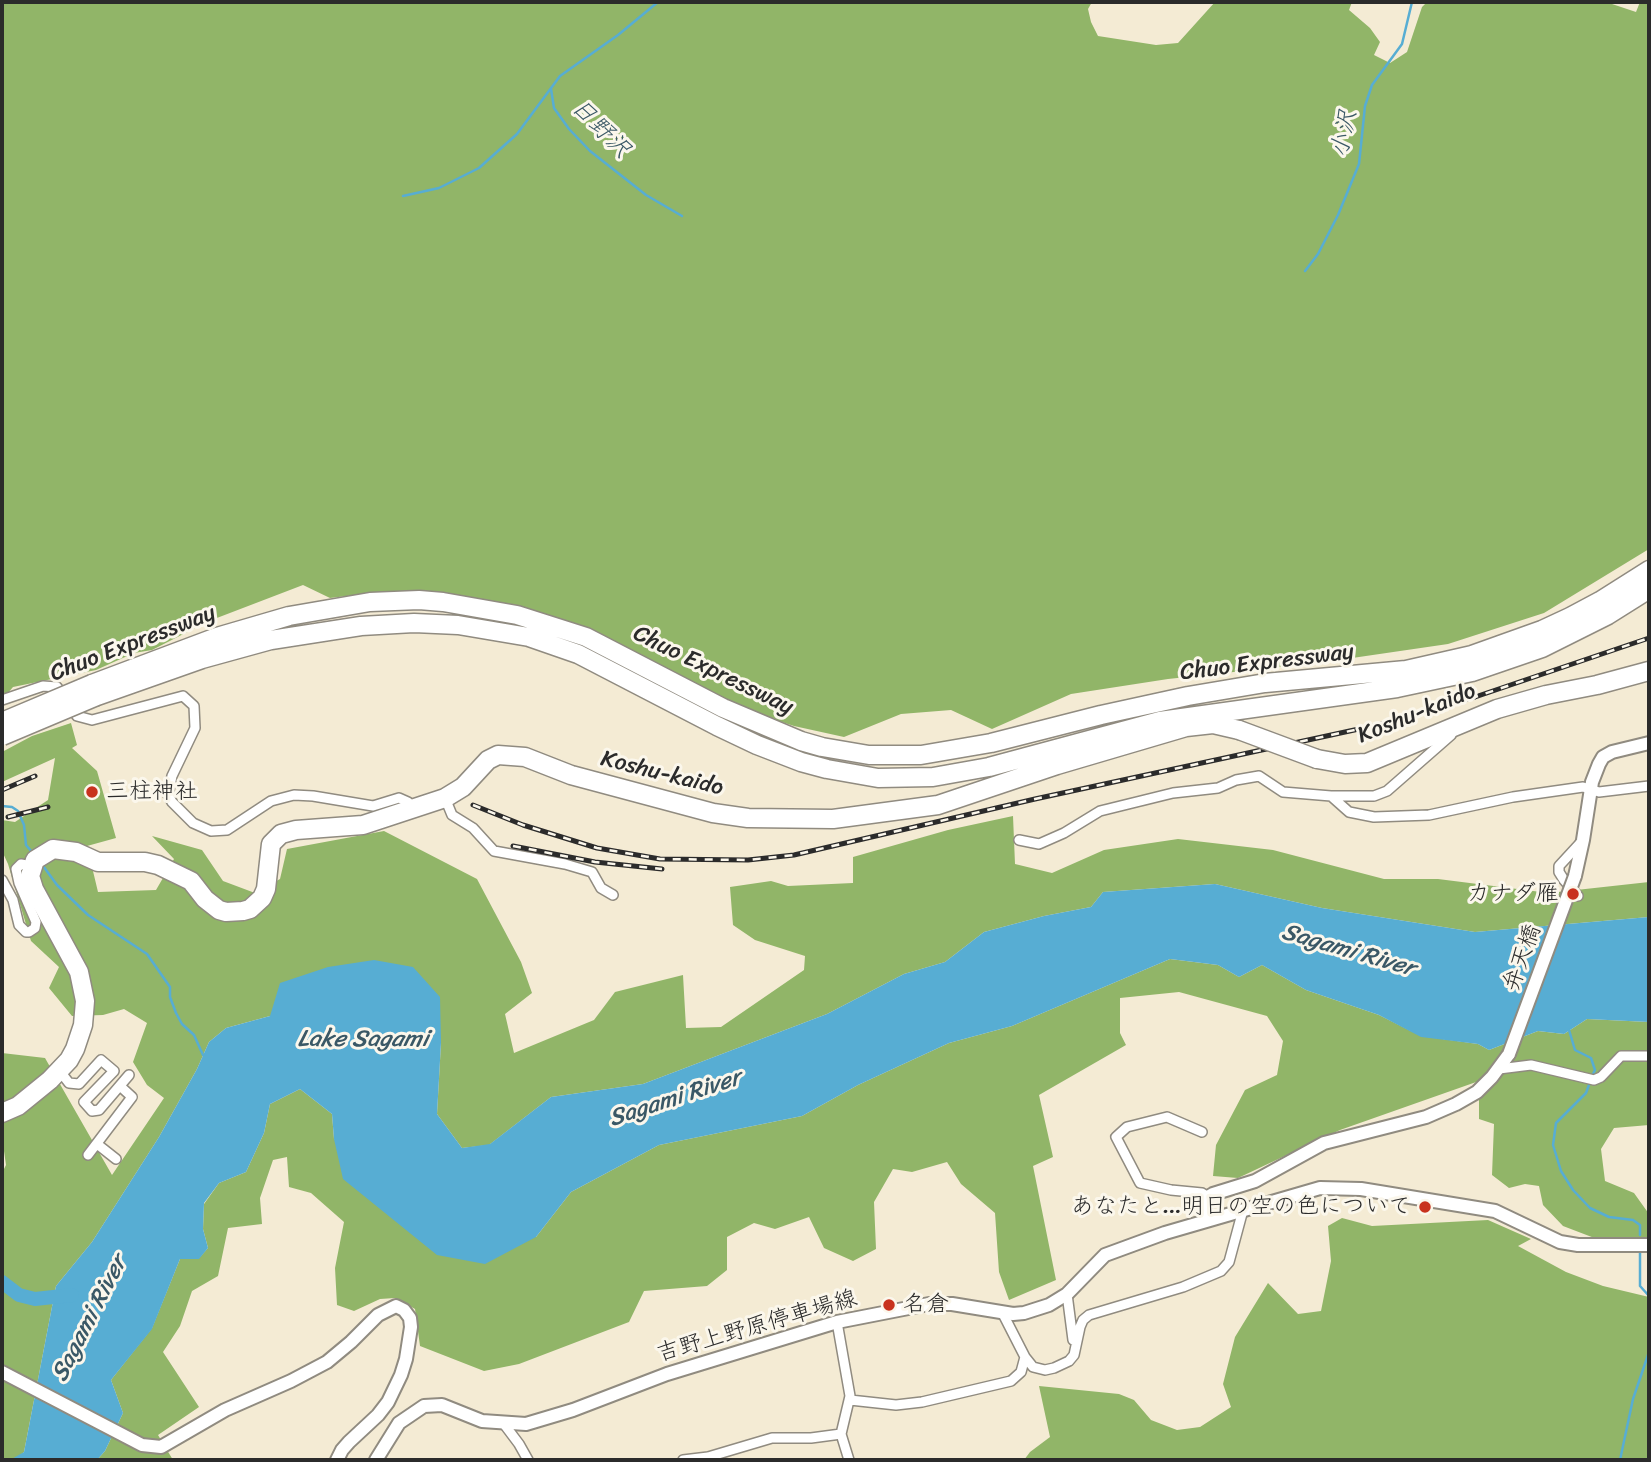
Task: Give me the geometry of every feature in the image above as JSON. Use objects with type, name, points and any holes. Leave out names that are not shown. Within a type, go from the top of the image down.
[{"type":"highway","name":"Chuo Expressway","points":[[2,722],[95,690],[243,628],[316,610],[393,601],[493,609],[544,622],[612,649],[723,708],[767,728],[812,744],[893,757],[954,751],[1101,715],[1228,688],[1406,670],[1472,654],[1570,617],[1649,570]]},
{"type":"highway","name":"Chuo Expressway","points":[[2,737],[95,690],[158,674],[239,648],[333,629],[390,623],[435,624],[529,637],[578,654],[717,726],[778,754],[827,769],[878,778],[933,777],[962,773],[1160,721],[1397,688],[1472,672],[1553,643],[1608,615],[1649,589]]},
{"type":"highway","name":"Koshu-kaido","points":[[36,861],[58,848],[76,852],[98,862],[145,862],[158,865],[191,881],[205,899],[219,910],[243,911],[257,905],[266,889],[269,850],[274,838],[296,830],[363,825],[445,799],[463,787],[478,768],[498,755],[525,757],[594,782],[713,813],[748,818],[833,819],[938,805],[1057,765],[1186,727],[1213,724],[1239,730],[1317,759],[1345,764],[1367,763],[1480,715],[1534,698],[1649,671]]},
{"type":"highway","points":[[2,1113],[18,1105],[59,1070],[69,1060],[81,1036],[85,1001],[75,962],[34,889],[30,876],[36,861]]},
{"type":"main road","name":"弁天橋","points":[[1208,1197],[1255,1181],[1324,1143],[1437,1113],[1467,1098],[1499,1069],[1509,1054],[1575,876],[1591,789],[1599,764],[1603,757],[1612,752],[1649,743]]},
{"type":"main road","name":"吉野上野原停車場線","points":[[376,1460],[399,1423],[424,1406],[442,1405],[482,1421],[504,1424],[539,1422],[667,1374],[837,1322],[929,1304],[952,1304],[1024,1313],[1049,1305],[1067,1294],[1105,1255],[1300,1192],[1339,1187],[1450,1202],[1494,1211],[1560,1242],[1578,1245],[1649,1245]]},
{"type":"main road","points":[[1204,1222],[1208,1197]]},
{"type":"main road","points":[[5,1375],[126,1437],[152,1447],[161,1447],[225,1410],[327,1362],[352,1342],[378,1315],[396,1306],[404,1310],[410,1318],[411,1327],[401,1375],[383,1409],[342,1450],[337,1460]]},
{"type":"street","points":[[2,700],[43,686],[57,687],[76,716],[92,720],[183,696],[194,706],[195,728],[172,776],[168,795],[192,823],[211,831],[227,830],[271,801],[293,795],[373,806],[400,798],[408,802],[411,808]]},
{"type":"street","points":[[1019,840],[1039,844],[1100,811],[1173,793],[1218,788],[1236,780],[1259,776],[1283,792],[1374,796],[1387,791],[1451,735],[1452,727]]},
{"type":"street","points":[[1331,796],[1349,812],[1374,817],[1429,815],[1513,797],[1583,787],[1599,792],[1615,792],[1649,786]]},
{"type":"street","points":[[445,799],[452,815],[473,828],[494,851],[565,863],[592,872],[601,888],[612,895]]},
{"type":"street","points":[[1578,896],[1564,880],[1559,866],[1583,840]]},
{"type":"street","points":[[2,880],[13,900],[19,925],[29,932],[35,928],[36,922],[19,883],[16,869],[21,864],[36,861]]},
{"type":"street","points":[[1499,1069],[1531,1065],[1594,1080],[1621,1056],[1649,1056]]},
{"type":"street","points":[[59,1070],[69,1083],[79,1084],[101,1060],[114,1070],[84,1102],[92,1111],[99,1110],[130,1075]]},
{"type":"street","points":[[88,1156],[132,1097],[120,1086]]},
{"type":"street","points":[[1202,1132],[1167,1117],[1127,1127],[1116,1137],[1140,1183],[1202,1193],[1208,1197]]},
{"type":"street","points":[[97,1144],[116,1159]]},
{"type":"street","points":[[1002,1312],[1033,1367],[1045,1370],[1054,1368],[1069,1361],[1074,1355],[1080,1327],[1089,1315],[1183,1287],[1221,1271],[1229,1262],[1243,1210]]},
{"type":"street","points":[[1054,1368],[1068,1354],[1073,1343],[1067,1294]]},
{"type":"street","points":[[837,1322],[850,1400],[841,1434],[849,1460]]},
{"type":"street","points":[[850,1400],[896,1405],[922,1402],[1011,1381],[1021,1372],[1025,1357]]},
{"type":"street","points":[[504,1424],[528,1460]]},
{"type":"street","points":[[683,1460],[708,1457],[772,1438],[811,1438],[841,1434]]},
{"type":"green space","points":[[2,2],[1092,2],[1088,9],[1098,36],[1156,45],[1178,43],[1215,2],[1352,2],[1349,10],[1370,28],[1380,42],[1374,55],[1390,63],[1407,52],[1422,7],[1427,2],[1612,2],[1636,12],[1640,2],[1649,2],[1649,549],[1544,613],[1448,644],[1318,663],[1168,679],[1071,694],[992,729],[951,710],[901,714],[844,737],[794,726],[730,705],[675,675],[433,593],[381,592],[330,598],[303,585],[209,621],[152,650],[134,653],[96,670],[13,687],[2,700]]},
{"type":"green space","points":[[71,723],[77,745],[72,748],[97,771],[116,838],[87,846],[98,892],[156,890],[174,859],[152,836],[202,850],[223,881],[255,893],[280,879],[287,849],[384,831],[477,879],[521,962],[532,993],[505,1014],[514,1053],[594,1020],[615,992],[683,975],[686,1028],[721,1027],[804,970],[805,956],[755,940],[733,925],[730,887],[771,881],[788,886],[853,883],[853,857],[948,830],[1013,816],[1015,864],[1052,873],[1104,850],[1178,839],[1273,850],[1384,879],[1438,879],[1549,893],[1649,882],[1649,917],[1475,932],[1322,908],[1215,884],[1103,892],[1091,907],[984,932],[945,962],[904,974],[827,1014],[643,1084],[551,1097],[489,1145],[462,1148],[437,1114],[441,1043],[270,1016],[226,1028],[209,1042],[159,1137],[92,1242],[56,1286],[24,1452],[15,1460],[2,1460],[2,1173],[6,1165],[2,1137],[2,1053],[45,1058],[112,1175],[164,1098],[147,1085],[133,1062],[147,1023],[124,1009],[103,1015],[72,1016],[49,988],[59,967],[31,941],[2,851],[2,820],[15,822],[48,800],[55,758],[2,782],[2,752],[32,736]]},
{"type":"green space","points":[[1170,959],[1218,965],[1239,977],[1262,965],[1306,990],[1379,1015],[1421,1036],[1478,1044],[1489,1050],[1538,1031],[1564,1034],[1587,1019],[1649,1022],[1649,1125],[1614,1128],[1601,1149],[1605,1181],[1634,1193],[1649,1214],[1649,1241],[1597,1239],[1563,1226],[1543,1205],[1539,1186],[1525,1184],[1509,1188],[1492,1175],[1494,1124],[1479,1119],[1479,1081],[1340,1130],[1238,1178],[1213,1176],[1216,1145],[1245,1090],[1277,1075],[1283,1041],[1267,1016],[1179,992],[1120,998],[1120,1033],[1126,1045],[1039,1095],[1053,1157],[1033,1166],[1056,1280],[1009,1300],[999,1272],[995,1213],[961,1184],[947,1162],[912,1172],[893,1169],[874,1202],[876,1249],[853,1261],[824,1248],[809,1217],[775,1229],[754,1223],[727,1237],[727,1270],[707,1286],[644,1291],[629,1322],[519,1364],[484,1371],[420,1346],[415,1309],[395,1298],[380,1299],[354,1311],[337,1305],[335,1268],[344,1222],[311,1193],[289,1187],[287,1157],[273,1160],[260,1198],[262,1224],[228,1228],[218,1276],[192,1291],[180,1326],[163,1352],[199,1407],[158,1435],[173,1460],[97,1460],[105,1451],[123,1413],[111,1380],[152,1328],[180,1259],[199,1258],[208,1248],[203,1229],[204,1204],[219,1183],[246,1172],[264,1133],[270,1104],[300,1089],[332,1114],[334,1139],[536,1237],[571,1192],[659,1145],[802,1116],[858,1085],[949,1043],[1012,1026]]},
{"type":"green space","points":[[1342,1218],[1372,1226],[1488,1220],[1531,1239],[1518,1246],[1566,1272],[1603,1286],[1649,1297],[1649,1460],[1024,1460],[1050,1437],[1039,1386],[1119,1394],[1134,1400],[1151,1420],[1177,1430],[1200,1427],[1231,1407],[1223,1384],[1235,1337],[1268,1283],[1298,1314],[1321,1311],[1331,1261],[1328,1226]]},
{"type":"water","name":"Lake Sagami","points":[[1215,884],[1322,908],[1475,932],[1649,917],[1649,1022],[1587,1019],[1564,1034],[1538,1031],[1489,1050],[1478,1044],[1421,1037],[1379,1015],[1306,990],[1262,965],[1239,977],[1218,965],[1170,959],[1012,1026],[949,1043],[858,1085],[802,1116],[659,1145],[571,1192],[536,1237],[485,1264],[437,1255],[343,1179],[334,1139],[332,1114],[300,1089],[270,1104],[264,1133],[246,1172],[219,1183],[204,1203],[203,1229],[208,1248],[199,1259],[180,1259],[152,1329],[111,1380],[123,1413],[105,1451],[97,1460],[10,1460],[24,1452],[56,1286],[92,1242],[159,1137],[209,1042],[226,1028],[270,1016],[280,983],[328,967],[374,960],[413,967],[440,997],[441,1043],[437,1114],[462,1148],[490,1144],[551,1097],[643,1084],[827,1014],[904,974],[945,962],[984,932],[1091,907],[1103,892]]},
{"type":"waterway","points":[[403,196],[439,188],[479,168],[517,134],[560,76],[618,35],[658,2]]},
{"type":"waterway","name":"小沢","points":[[1305,271],[1318,254],[1338,215],[1359,164],[1365,106],[1372,85],[1402,44],[1412,2]]},
{"type":"waterway","name":"日野沢","points":[[551,89],[554,108],[590,151],[646,195],[682,216]]},
{"type":"waterway","points":[[2,806],[18,811],[24,825],[26,845],[32,852]]},
{"type":"waterway","points":[[41,863],[57,885],[88,915],[147,954],[170,987],[170,997],[176,1013],[182,1024],[194,1035],[203,1055]]},
{"type":"waterway","points":[[1569,1030],[1575,1050],[1591,1058],[1595,1070],[1593,1074]]},
{"type":"waterway","points":[[1589,1085],[1586,1093],[1556,1123],[1553,1145],[1561,1171],[1573,1190],[1590,1208],[1609,1217],[1633,1220],[1640,1225],[1640,1235]]},
{"type":"waterway","points":[[1640,1251],[1640,1286],[1649,1296]]},
{"type":"waterway","points":[[2,1282],[19,1295],[35,1299],[72,1295]]},
{"type":"waterway","points":[[1620,1460],[1633,1399],[1649,1352]]},
{"type":"railway","points":[[473,805],[523,825],[597,848],[660,859],[748,860],[794,855],[1035,799],[1382,724],[1475,697],[1649,638]]},
{"type":"railway","points":[[2,790],[35,776]]},
{"type":"railway","points":[[8,817],[48,807]]},
{"type":"railway","points":[[513,846],[595,862],[662,869]]},
{"type":"place","name":"三柱神社","points":[[92,792]]},
{"type":"place","name":"カナダ雁","points":[[1573,894]]},
{"type":"place","name":"あなたと…明日の空の色について","points":[[1425,1207]]},
{"type":"place","name":"名倉","points":[[889,1305]]},
{"type":"water label","name":"Sagami River","points":[[1348,951]]},
{"type":"water label","name":"Sagami River","points":[[675,1099]]},
{"type":"water label","name":"Sagami River","points":[[90,1319]]}]
